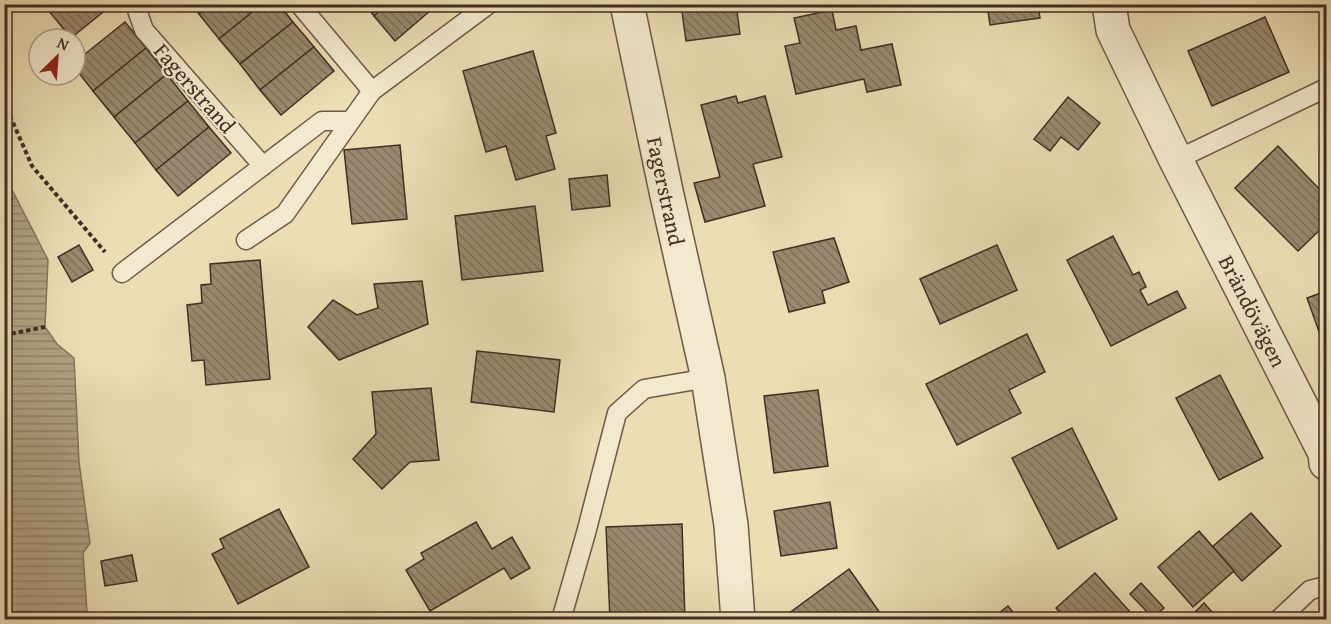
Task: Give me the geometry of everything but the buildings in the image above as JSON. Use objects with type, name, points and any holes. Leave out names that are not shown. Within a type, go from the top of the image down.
[{"type":"street","name":"Fagerstrand","points":[[627,4],[708,378],[731,525],[738,620]]},
{"type":"street","name":"Brändövägen","points":[[1110,4],[1113,30],[1176,160],[1325,453],[1326,463]]},
{"type":"lane","name":"Fagerstrand","points":[[135,4],[144,30],[263,166]]},
{"type":"lane","points":[[299,4],[372,91]]},
{"type":"lane","points":[[246,240],[285,214],[372,91],[482,7]]},
{"type":"lane","points":[[1176,160],[1326,88]]},
{"type":"lane","points":[[122,273],[322,121],[349,121]]},
{"type":"lane","points":[[561,620],[617,412],[644,389],[708,378]]},
{"type":"lane","points":[[1278,620],[1310,590],[1326,586]]},
{"type":"path","points":[[4,102],[32,166],[122,273]]},
{"type":"path","points":[[4,335],[45,327]]},
{"type":"shaded area","points":[[4,174],[48,260],[45,327],[57,344],[74,358],[79,462],[90,543],[83,553],[87,612],[96,619],[5,619]]}]
